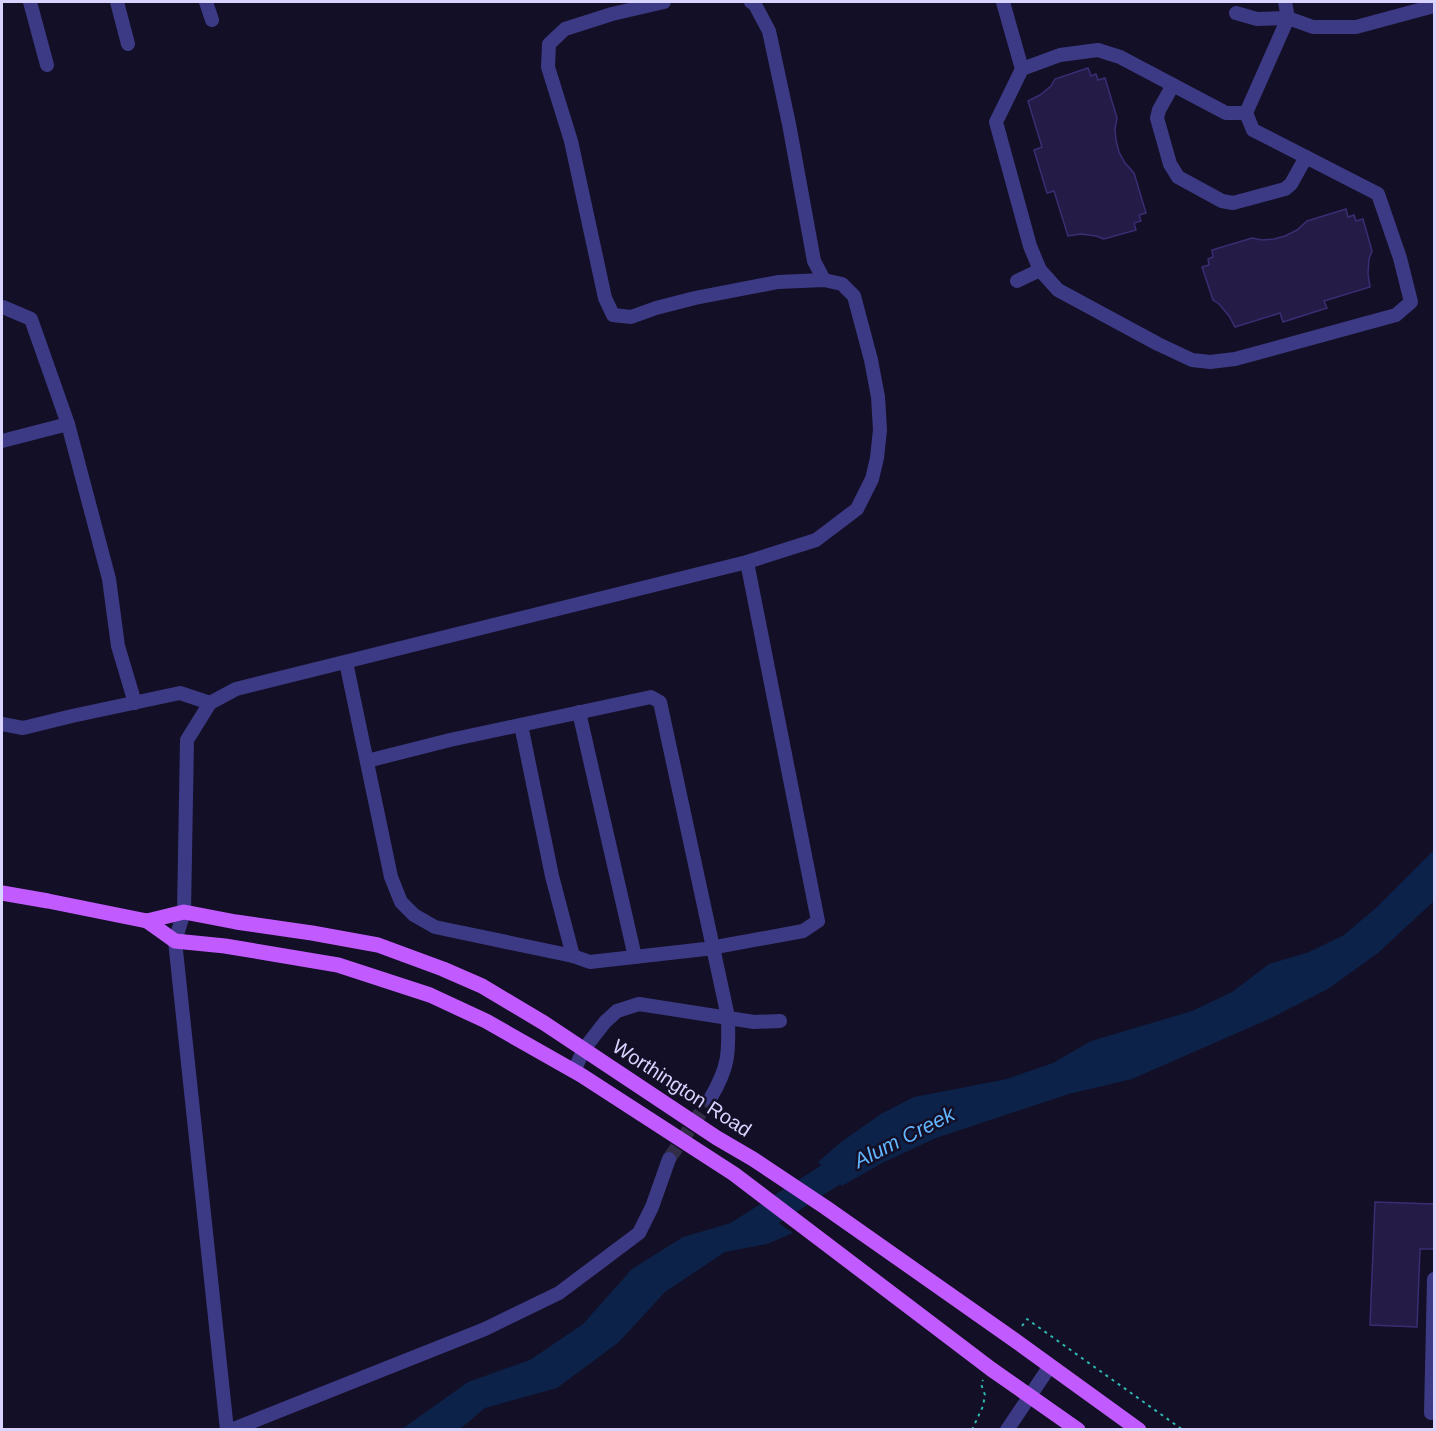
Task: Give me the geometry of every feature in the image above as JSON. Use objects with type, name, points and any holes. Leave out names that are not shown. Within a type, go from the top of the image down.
[{"type":"main road","name":"Worthington Road","points":[[2,893],[147,921],[176,941],[225,946],[338,965],[430,995],[486,1021],[574,1071],[734,1174],[1030,1397],[1078,1430]]},
{"type":"main road","name":"Worthington Road","points":[[147,921],[184,912],[378,945],[482,986],[584,1049],[859,1230],[1139,1430]]},
{"type":"street","points":[[30,2],[47,65]]},
{"type":"street","points":[[117,2],[128,44]]},
{"type":"street","points":[[206,2],[212,20]]},
{"type":"street","points":[[226,1430],[176,941],[184,912],[187,740],[210,703],[236,689],[747,562],[816,540],[857,509],[872,479],[878,458],[880,430],[878,397],[854,296],[842,284],[824,280],[778,282],[705,296],[656,308],[631,317],[613,315],[605,298],[571,141],[548,67],[549,44],[565,29],[612,14],[664,2]]},
{"type":"street","points":[[751,2],[754,3],[769,31],[814,261],[824,280]]},
{"type":"street","points":[[1002,2],[1022,69],[996,122],[1030,246],[1040,270],[1058,290],[1158,344],[1192,360],[1210,362],[1235,359],[1396,315],[1411,302],[1400,258],[1378,194],[1253,130],[1246,113],[1288,18],[1285,2]]},
{"type":"street","points":[[1236,13],[1257,19],[1288,18],[1313,27],[1347,28],[1434,6]]},
{"type":"street","points":[[1022,69],[1060,55],[1098,50],[1120,57],[1226,113],[1246,113]]},
{"type":"street","points":[[1173,85],[1157,118],[1170,164],[1178,177],[1222,201],[1233,203],[1284,189],[1291,184],[1306,157]]},
{"type":"street","points":[[1017,281],[1040,270]]},
{"type":"street","points":[[2,307],[31,319],[68,424],[110,579],[118,646],[135,703]]},
{"type":"street","points":[[2,441],[68,424]]},
{"type":"street","points":[[346,662],[391,877],[401,902],[414,915],[435,927],[573,956],[590,962],[713,947],[803,931],[818,921],[747,562]]},
{"type":"street","points":[[2,724],[23,728],[180,693],[210,703]]},
{"type":"street","points":[[367,761],[651,697],[660,702],[728,1017],[727,1061],[721,1080],[710,1099]]},
{"type":"street","points":[[579,712],[635,957]]},
{"type":"street","points":[[521,725],[552,876],[573,956]]},
{"type":"street","points":[[574,1071],[584,1049],[605,1022],[617,1011],[639,1004],[754,1022],[780,1021]]},
{"type":"street","points":[[231,1430],[485,1329],[559,1293],[639,1233],[652,1207],[669,1159]]},
{"type":"street","points":[[1431,1413],[1434,1279]]},
{"type":"street","points":[[1007,1430],[1050,1366]]},
{"type":"water","points":[[1434,850],[1434,901],[1378,953],[1328,989],[1269,1019],[1132,1079],[1069,1094],[936,1138],[882,1163],[842,1186],[818,1162],[841,1142],[881,1114],[914,1097],[1007,1079],[1053,1063],[1091,1041],[1192,1011],[1232,992],[1269,964],[1309,952],[1344,935],[1378,906]]},
{"type":"water","points":[[758,1209],[793,1233],[767,1244],[725,1252],[665,1292],[619,1342],[557,1388],[485,1408],[460,1429],[402,1429],[468,1382],[530,1360],[583,1324],[632,1269],[683,1237],[731,1223]]},
{"type":"building","points":[[1088,68],[1091,76],[1096,74],[1098,80],[1105,78],[1117,118],[1115,129],[1119,152],[1134,173],[1146,213],[1139,215],[1141,221],[1134,223],[1136,230],[1104,239],[1081,234],[1068,236],[1054,191],[1047,193],[1034,150],[1042,147],[1028,101],[1040,95],[1051,86],[1055,79]]},
{"type":"building","points":[[1346,209],[1348,217],[1354,215],[1356,221],[1363,219],[1372,251],[1368,274],[1370,287],[1324,301],[1327,308],[1283,322],[1280,313],[1235,327],[1229,316],[1213,300],[1202,267],[1209,265],[1208,259],[1213,257],[1212,250],[1252,238],[1262,240],[1285,236],[1297,230],[1307,221]]},
{"type":"building","points":[[1375,1202],[1434,1204],[1434,1249],[1420,1249],[1417,1327],[1370,1325]]},
{"type":"waterway","name":"Alum Creek","points":[[739,1233],[861,1158]]},
{"type":"tunnel","points":[[669,1159],[710,1099]]}]
